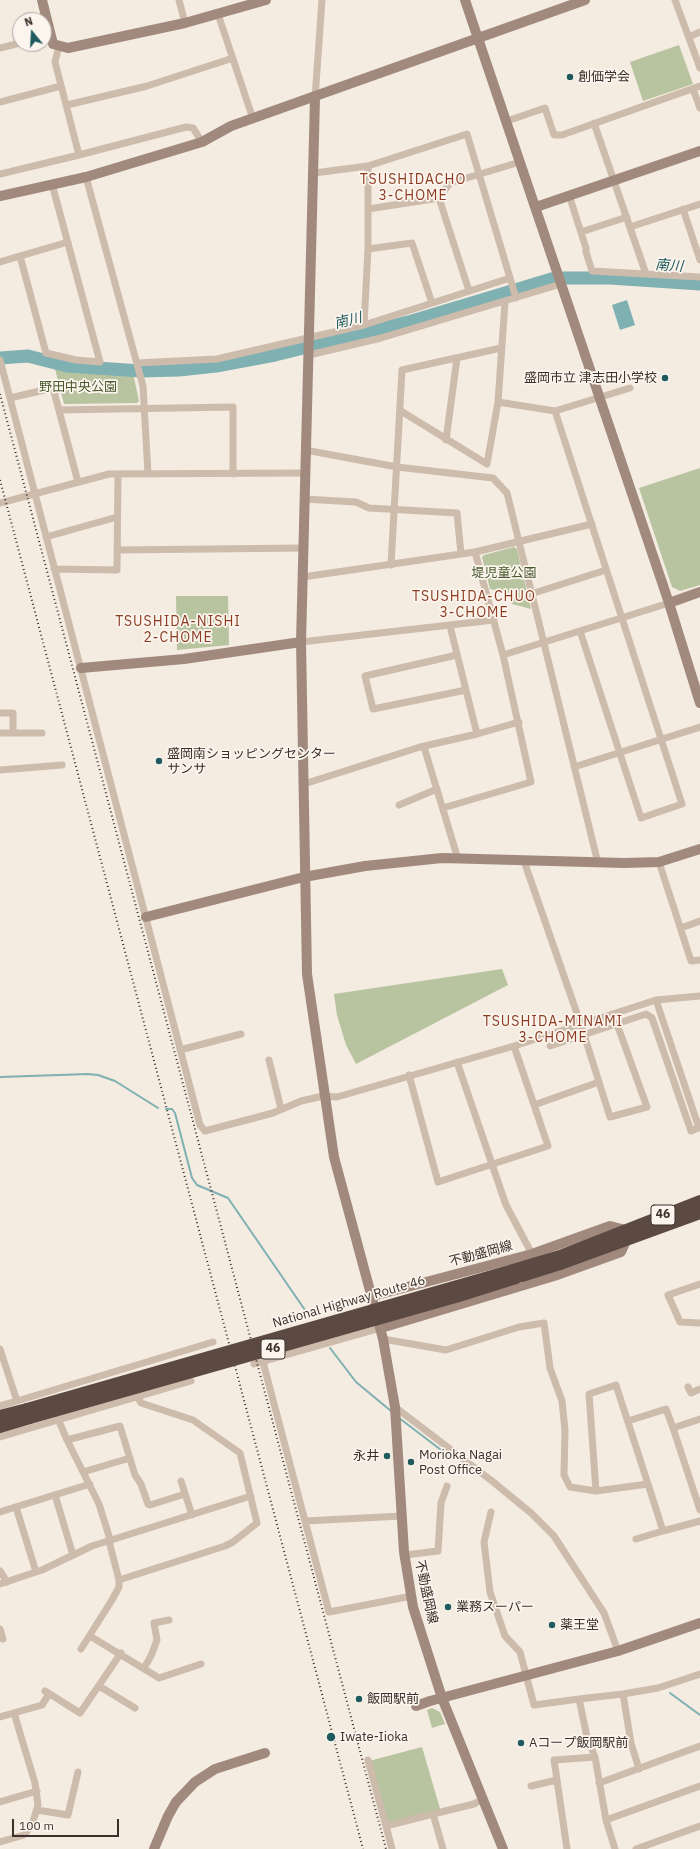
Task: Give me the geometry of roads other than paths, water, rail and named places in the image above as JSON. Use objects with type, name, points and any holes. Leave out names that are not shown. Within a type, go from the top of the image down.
[{"type":"highway","name":"National Highway Route 46","points":[[626,1235],[700,1201]]},
{"type":"highway","name":"National Highway Route 46","points":[[0,1416],[459,1296],[514,1274],[626,1235],[700,1213]]},
{"type":"highway","name":"National Highway Route 46","points":[[0,1427],[25,1409]]},
{"type":"street","points":[[42,0],[44,12]]},
{"type":"street","points":[[179,0],[185,23]]},
{"type":"street","points":[[52,42],[68,48],[185,23],[266,0]]},
{"type":"street","points":[[322,0],[315,98],[310,337],[304,473],[301,642],[304,877],[307,974],[323,1096],[334,1157],[373,1296]]},
{"type":"street","points":[[465,0],[669,603],[700,703]]},
{"type":"street","points":[[0,196],[86,177],[202,142],[231,126],[478,40],[585,0]]},
{"type":"street","points":[[675,0],[700,68]]},
{"type":"street","points":[[218,14],[253,119]]},
{"type":"street","points":[[689,37],[700,32]]},
{"type":"street","points":[[0,47],[12,45]]},
{"type":"street","points":[[59,46],[55,62],[80,155]]},
{"type":"street","points":[[66,105],[146,86],[230,59]]},
{"type":"street","points":[[0,102],[61,86]]},
{"type":"street","points":[[507,121],[545,108],[554,135],[562,135],[696,88],[700,108]]},
{"type":"street","points":[[594,123],[646,274]]},
{"type":"street","points":[[0,174],[186,127],[193,128],[202,142]]},
{"type":"street","points":[[314,173],[368,166],[467,134],[516,298]]},
{"type":"street","points":[[536,207],[700,151]]},
{"type":"street","points":[[368,209],[439,198],[450,183],[520,162]]},
{"type":"street","points":[[364,325],[368,250],[368,166]]},
{"type":"street","points":[[86,177],[143,386],[146,409],[148,474]]},
{"type":"street","points":[[20,256],[46,353],[76,360],[100,362],[52,184]]},
{"type":"street","points":[[568,196],[581,232],[592,271],[700,277]]},
{"type":"street","points":[[439,198],[469,291]]},
{"type":"street","points":[[630,227],[700,204]]},
{"type":"street","points":[[683,210],[700,260]]},
{"type":"street","points":[[581,232],[627,217]]},
{"type":"street","points":[[0,262],[68,242]]},
{"type":"street","points":[[368,250],[412,243],[432,303]]},
{"type":"street","points":[[137,363],[217,359],[364,325],[510,278]]},
{"type":"street","points":[[309,355],[381,338],[561,284]]},
{"type":"street","points":[[401,411],[446,440],[488,464],[498,402],[505,302]]},
{"type":"street","points":[[391,565],[396,509],[402,370],[502,348]]},
{"type":"street","points":[[446,440],[457,358]]},
{"type":"street","points":[[0,361],[180,1050],[200,1125],[205,1131],[273,1113],[301,1101],[323,1096],[337,1097],[409,1075],[514,1046],[656,1000],[700,996]]},
{"type":"street","points":[[10,398],[53,388],[78,482]]},
{"type":"street","points":[[498,402],[555,411],[630,388]]},
{"type":"street","points":[[59,410],[234,407],[233,474]]},
{"type":"street","points":[[555,411],[682,804],[641,818],[580,631]]},
{"type":"street","points":[[305,450],[397,467],[493,478],[507,493],[542,642],[598,863]]},
{"type":"street","points":[[0,503],[109,474],[304,473]]},
{"type":"street","points":[[54,569],[117,570],[118,474]]},
{"type":"street","points":[[304,499],[356,502],[369,508],[457,513],[461,554]]},
{"type":"street","points":[[46,537],[117,517]]},
{"type":"street","points":[[303,577],[476,552],[592,524]]},
{"type":"street","points":[[117,550],[303,548]]},
{"type":"street","points":[[443,808],[531,782],[503,655],[476,552]]},
{"type":"street","points":[[531,594],[606,570]]},
{"type":"street","points":[[503,655],[700,592]]},
{"type":"street","points":[[81,668],[184,659],[301,642],[494,620]]},
{"type":"street","points":[[450,626],[477,734]]},
{"type":"street","points":[[457,655],[365,676],[373,709],[466,690]]},
{"type":"street","points":[[0,713],[13,713],[13,733]]},
{"type":"street","points":[[304,784],[424,746],[477,734],[519,722]]},
{"type":"street","points":[[574,767],[700,727]]},
{"type":"street","points":[[0,733],[42,733]]},
{"type":"street","points":[[424,746],[458,859]]},
{"type":"street","points":[[0,770],[62,765]]},
{"type":"street","points":[[399,805],[437,789]]},
{"type":"street","points":[[146,917],[304,877],[365,866],[422,860],[458,859],[598,863],[659,862],[700,849]]},
{"type":"street","points":[[524,861],[581,1025],[610,1117],[647,1107],[617,1024]]},
{"type":"street","points":[[659,862],[691,961],[700,960]]},
{"type":"street","points":[[681,928],[700,922]]},
{"type":"street","points":[[550,1046],[646,1014],[652,1018],[691,1131],[700,1128],[656,1000]]},
{"type":"street","points":[[180,1050],[242,1034]]},
{"type":"street","points":[[409,1075],[438,1182],[492,1166],[548,1146],[514,1046]]},
{"type":"street","points":[[269,1060],[281,1109]]},
{"type":"street","points":[[457,1062],[506,1205],[532,1254]]},
{"type":"street","points":[[534,1105],[599,1082]]},
{"type":"street","name":"不動盛岡線","points":[[503,1849],[442,1698],[413,1607],[405,1555],[395,1408],[381,1328],[373,1296],[532,1254],[610,1226],[626,1235]]},
{"type":"street","points":[[254,1364],[561,1274],[621,1252],[626,1235]]},
{"type":"street","points":[[700,1284],[668,1294],[680,1322],[700,1323]]},
{"type":"street","points":[[383,1339],[446,1350],[519,1328],[544,1323],[550,1368],[562,1401],[565,1430],[564,1475],[570,1487],[596,1491],[648,1484]]},
{"type":"street","points":[[0,1406],[25,1409],[213,1342]]},
{"type":"street","points":[[0,1349],[25,1409]]},
{"type":"street","points":[[263,1362],[329,1612],[412,1596]]},
{"type":"street","points":[[0,1437],[191,1381]]},
{"type":"street","points":[[596,1491],[589,1394],[616,1385],[663,1531]]},
{"type":"street","points":[[688,1387],[691,1393],[700,1389]]},
{"type":"street","points":[[120,1580],[234,1542],[258,1523],[240,1453],[192,1420],[141,1403],[137,1396]]},
{"type":"street","points":[[395,1408],[492,1481],[531,1513],[554,1536],[604,1613],[618,1651]]},
{"type":"street","points":[[628,1421],[666,1409],[700,1508]]},
{"type":"street","points":[[58,1419],[99,1504],[120,1580],[116,1594],[81,1649]]},
{"type":"street","points":[[673,1428],[700,1419]]},
{"type":"street","points":[[67,1440],[120,1426],[135,1476],[141,1484],[148,1504],[150,1505],[185,1494]]},
{"type":"street","points":[[83,1472],[130,1458]]},
{"type":"street","points":[[181,1481],[192,1514]]},
{"type":"street","points":[[0,1512],[90,1484]]},
{"type":"street","points":[[405,1555],[438,1551],[441,1503],[448,1486]]},
{"type":"street","points":[[56,1495],[73,1555]]},
{"type":"street","points":[[0,1571],[3,1583],[36,1572],[109,1540],[251,1496]]},
{"type":"street","points":[[16,1507],[36,1572]]},
{"type":"street","points":[[491,1512],[484,1542],[490,1592],[505,1636],[520,1652],[534,1705],[658,1688],[700,1674]]},
{"type":"street","points":[[305,1521],[402,1516]]},
{"type":"street","points":[[636,1539],[700,1521]]},
{"type":"street","points":[[144,1668],[151,1656],[157,1640],[154,1623],[169,1620]]},
{"type":"street","points":[[416,1706],[618,1651],[700,1623]]},
{"type":"street","points":[[0,1629],[3,1639]]},
{"type":"street","points":[[90,1636],[121,1653],[159,1678],[201,1664]]},
{"type":"street","points":[[0,1717],[42,1705],[47,1693],[80,1713],[121,1653]]},
{"type":"street","points":[[99,1686],[135,1708]]},
{"type":"street","points":[[623,1694],[631,1743],[639,1769]]},
{"type":"street","points":[[579,1700],[587,1737],[595,1757],[606,1820],[614,1849]]},
{"type":"street","points":[[0,1842],[24,1834],[32,1825],[37,1810],[37,1791],[14,1713]]},
{"type":"street","points":[[599,1783],[700,1746]]},
{"type":"street","points":[[154,1849],[168,1816],[176,1802],[195,1782],[221,1766],[265,1753]]},
{"type":"street","points":[[567,1849],[554,1760],[595,1757]]},
{"type":"street","points":[[368,1760],[392,1849]]},
{"type":"street","points":[[37,1810],[68,1815],[78,1772]]},
{"type":"street","points":[[531,1786],[557,1780]]},
{"type":"street","points":[[606,1820],[700,1786]]},
{"type":"street","points":[[0,1802],[37,1791]]},
{"type":"street","points":[[386,1826],[474,1804],[483,1799]]},
{"type":"street","points":[[434,1814],[443,1849]]},
{"type":"street","points":[[636,1849],[700,1826]]},
{"type":"water","points":[[627,300],[635,325],[620,330],[612,305]]},
{"type":"waterway","name":"南川","points":[[0,358],[28,356],[67,366],[141,371],[179,370],[216,366],[275,355],[412,321],[555,278],[610,278],[700,284]]},
{"type":"waterway","points":[[0,1077],[88,1074],[98,1075],[115,1081],[158,1108]]},
{"type":"waterway","points":[[166,1109],[172,1109],[175,1113],[192,1178],[197,1185],[228,1198],[307,1313]]},
{"type":"waterway","points":[[330,1348],[356,1382],[391,1411]]},
{"type":"waterway","points":[[399,1418],[453,1459]]},
{"type":"waterway","points":[[670,1693],[700,1715]]},
{"type":"railway","points":[[0,394],[386,1849]]},
{"type":"railway","points":[[0,480],[363,1849]]},
{"type":"place","name":"創価学会","points":[[570,77]]},
{"type":"place","name":"盛岡市立 津志田小学校","points":[[665,378]]},
{"type":"place","name":"盛岡南ショッピングセンター サンサ","points":[[159,761]]},
{"type":"place","name":"永井","points":[[387,1456]]},
{"type":"place","name":"Morioka Nagai Post Office","points":[[411,1462]]},
{"type":"place","name":"業務スーパー","points":[[448,1607]]},
{"type":"place","name":"薬王堂","points":[[552,1625]]},
{"type":"place","name":"飯岡駅前","points":[[359,1699]]},
{"type":"place","name":"Iwate-Iioka","points":[[331,1737]]},
{"type":"place","name":"Aコープ飯岡駅前","points":[[521,1743]]},
{"type":"district","name":"TSUSHIDACHO 3-CHOME","points":[[413,188]]},
{"type":"district","name":"TSUSHIDA-CHUO 3-CHOME","points":[[474,606]]},
{"type":"district","name":"TSUSHIDA-NISHI 2-CHOME","points":[[178,630]]},
{"type":"district","name":"TSUSHIDA-MINAMI 3-CHOME","points":[[553,1030]]},
{"type":"park label","name":"野田中央公園","points":[[78,387]]},
{"type":"park label","name":"堤児童公園","points":[[504,573]]}]
